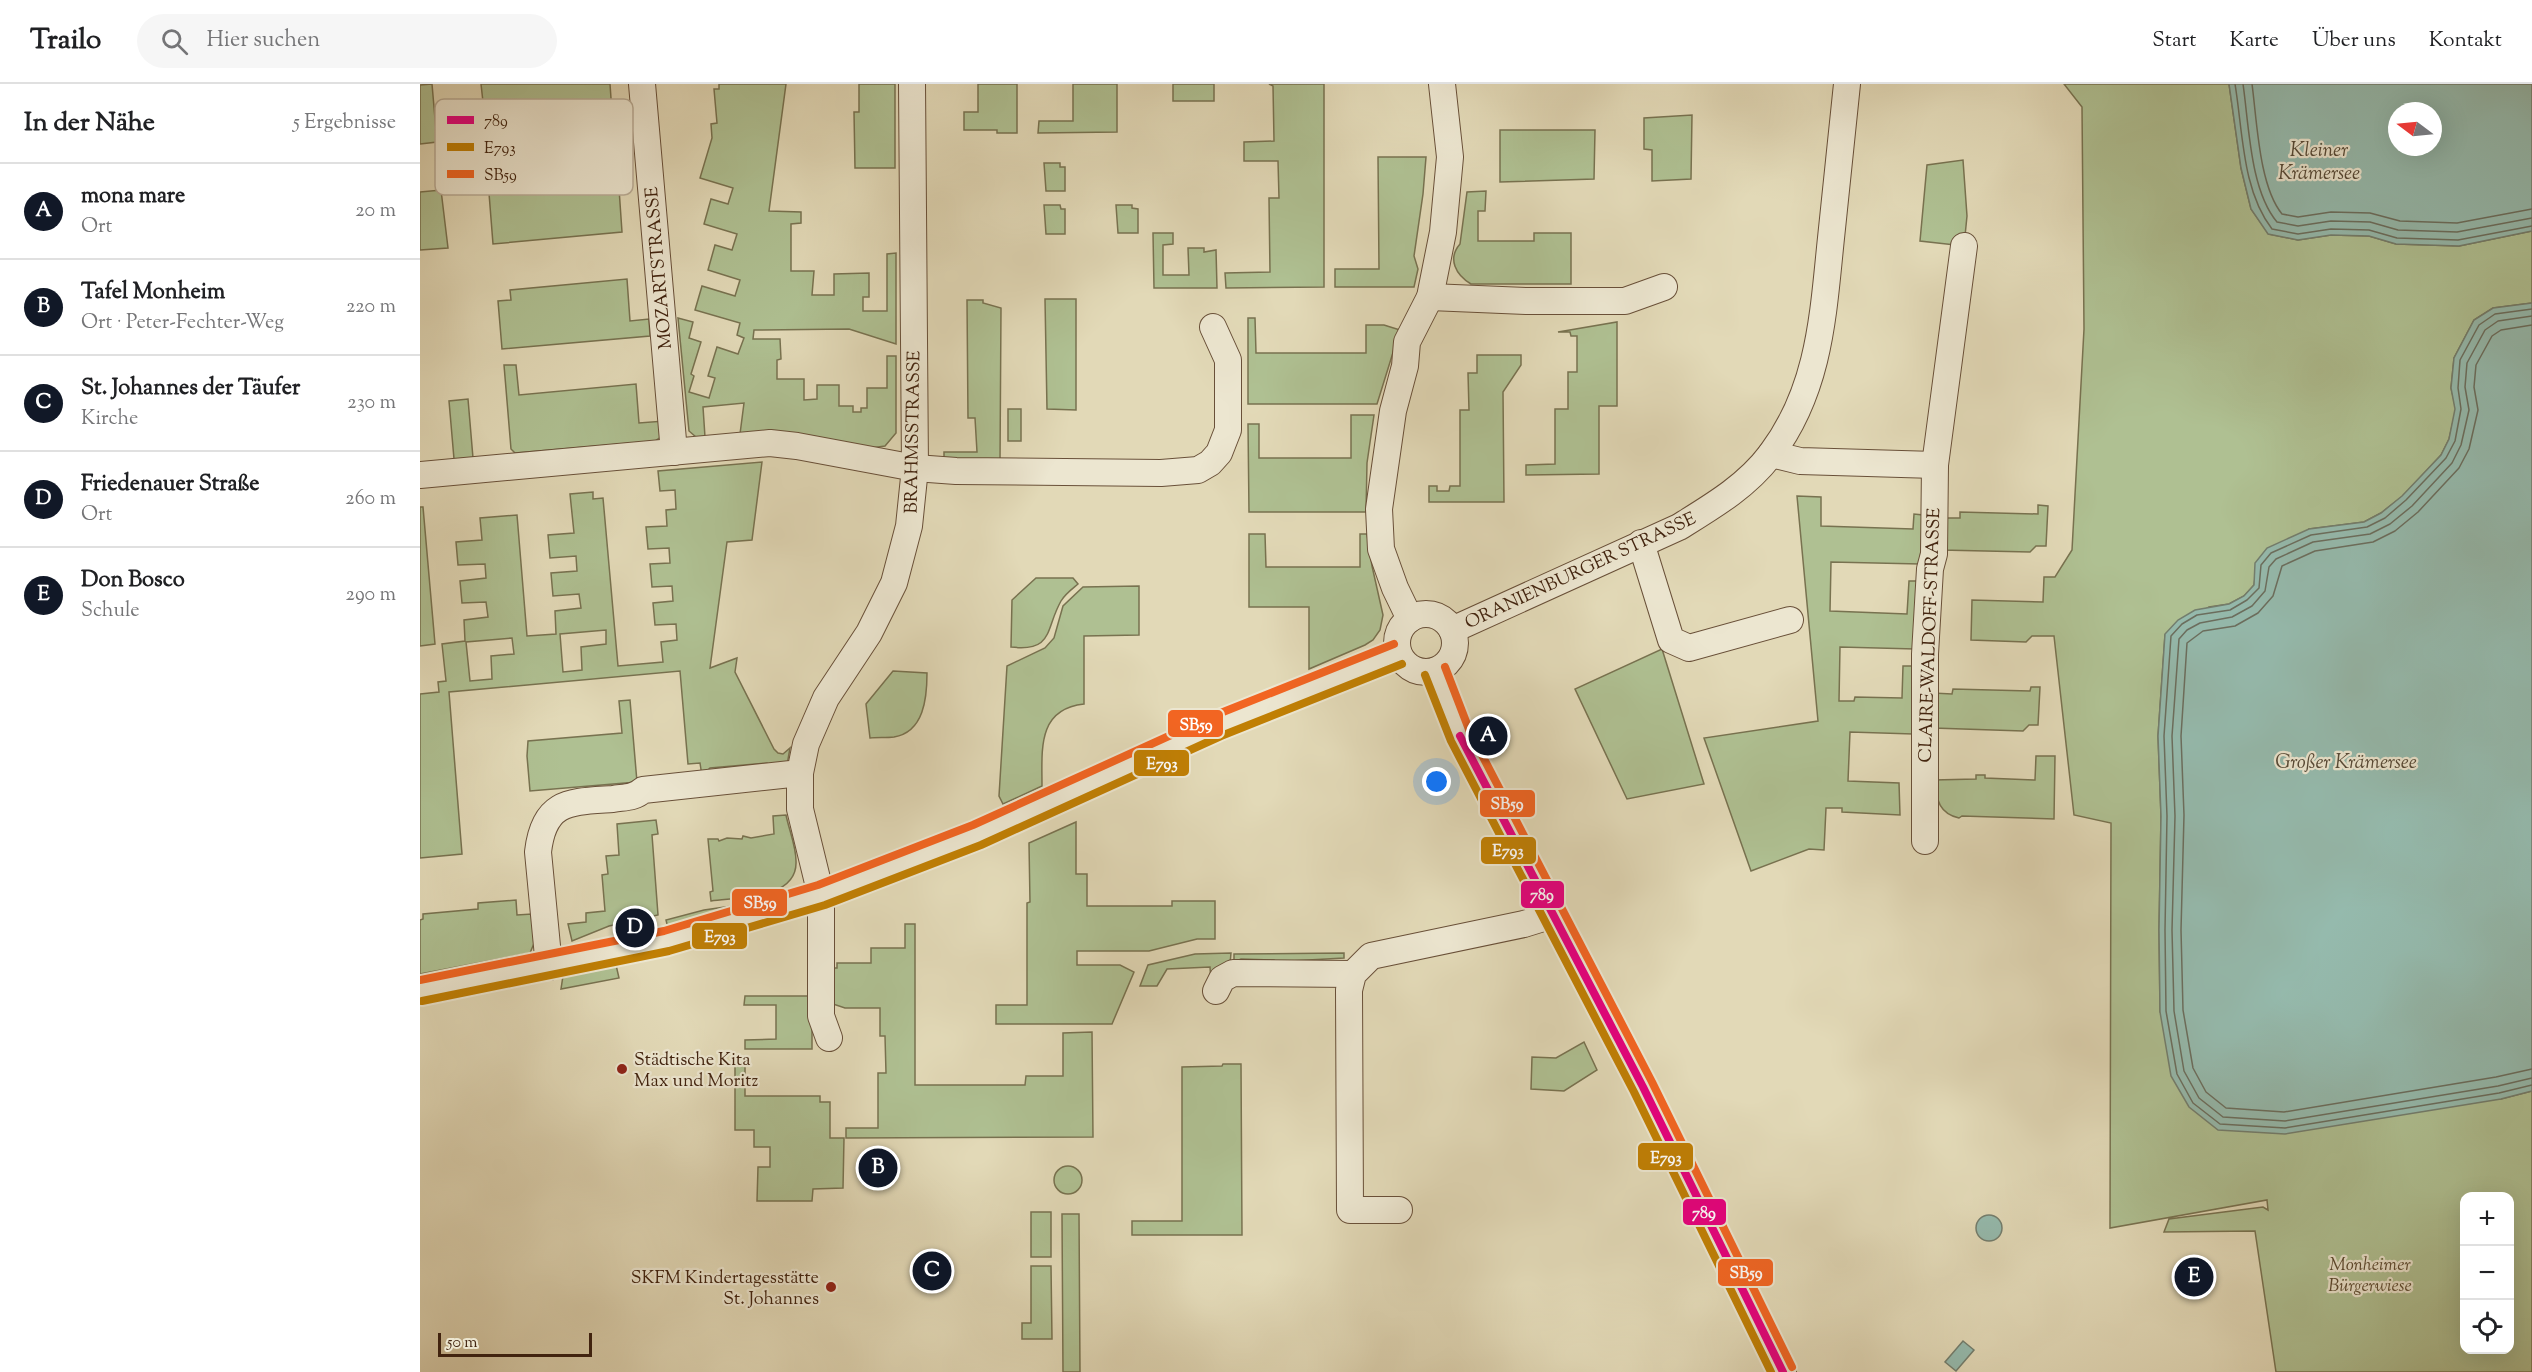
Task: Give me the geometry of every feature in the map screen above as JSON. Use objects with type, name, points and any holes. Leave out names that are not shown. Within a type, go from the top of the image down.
[{"type":"street","name":"MOZARTSTRASSE","points":[[642,84],[674,452]]},
{"type":"street","name":"BRAHMSSTRASSE","points":[[829,1038],[821,1016],[822,895],[800,808],[800,773],[807,744],[826,698],[869,633],[894,583],[907,537],[915,468],[912,84]]},
{"type":"street","points":[[1410,619],[1395,588],[1381,549],[1379,509],[1392,411],[1405,366],[1407,342],[1430,297],[1443,232],[1450,157],[1442,84]]},
{"type":"street","name":"ORANIENBURGER STRASSE","points":[[1452,630],[1679,527],[1742,486],[1771,454],[1791,423],[1814,366],[1823,315],[1847,84]]},
{"type":"street","name":"CLAIRE-WALDOFF-STRASSE","points":[[1925,841],[1925,654],[1930,569],[1934,554],[1935,465],[1964,246]]},
{"type":"street","points":[[1430,297],[1526,301],[1625,301],[1665,287]]},
{"type":"street","points":[[420,476],[770,443],[915,468],[968,471],[1161,473],[1204,468],[1223,447],[1228,430],[1228,360],[1213,327]]},
{"type":"street","points":[[1771,454],[1800,461],[1935,465]]},
{"type":"street","points":[[1641,543],[1671,640],[1689,648],[1790,620]]},
{"type":"street","points":[[1417,615],[1433,615],[1441,618],[1452,630],[1454,650],[1450,659],[1435,671],[1428,673],[1413,670],[1402,661],[1398,654],[1397,638],[1404,624],[1417,615]]},
{"type":"street","points":[[420,991],[549,967],[667,941],[822,895],[977,835],[1217,726],[1398,654]]},
{"type":"street","points":[[1435,671],[1460,736],[1655,1109],[1783,1372]]},
{"type":"street","points":[[549,967],[538,852],[540,836],[547,820],[561,805],[635,797],[643,790],[800,773]]},
{"type":"street","points":[[1399,1210],[1350,1210],[1349,990],[1353,974],[1371,956],[1524,924],[1552,915]]},
{"type":"street","points":[[1216,991],[1222,980],[1233,973],[1353,974]]},
{"type":"green space","points":[[432,84],[435,142],[420,144],[420,85]]},
{"type":"green space","points":[[481,84],[610,84],[611,99],[483,99]]},
{"type":"green space","points":[[719,84],[786,84],[769,211],[801,212],[801,223],[791,224],[791,271],[814,271],[812,295],[834,295],[834,274],[869,273],[869,297],[863,297],[863,311],[887,311],[887,254],[896,253],[896,344],[849,329],[754,330],[753,339],[780,339],[781,359],[777,360],[777,379],[804,379],[804,400],[817,399],[817,385],[839,385],[839,406],[853,406],[853,412],[861,412],[861,408],[867,408],[867,388],[887,388],[887,356],[896,356],[896,433],[885,446],[871,448],[806,435],[740,434],[744,403],[703,407],[705,437],[696,437],[689,431],[678,318],[693,322],[689,338],[701,342],[691,374],[694,376],[689,392],[709,398],[715,378],[708,376],[717,347],[738,354],[744,338],[737,335],[740,323],[695,310],[702,286],[735,296],[740,280],[708,270],[715,245],[732,250],[737,234],[704,224],[711,199],[728,204],[733,188],[700,178],[712,138],[711,124],[717,123],[714,89],[719,89]]},
{"type":"green space","points":[[859,84],[895,84],[895,168],[855,168],[854,112],[859,112]]},
{"type":"green space","points":[[978,84],[1017,84],[1017,133],[997,133],[997,130],[964,130],[964,112],[978,112]]},
{"type":"green space","points":[[1073,84],[1117,84],[1117,132],[1038,133],[1039,121],[1073,121]]},
{"type":"green space","points":[[1173,84],[1214,84],[1214,101],[1173,101]]},
{"type":"green space","points":[[1269,84],[1324,84],[1324,287],[1226,288],[1225,273],[1270,272],[1269,198],[1279,198],[1278,161],[1244,161],[1244,142],[1274,141],[1273,86]]},
{"type":"green space","name":"Monheimer Bürgerwiese","points":[[2064,84],[2229,84],[2241,168],[2251,209],[2269,234],[2298,240],[2331,235],[2369,236],[2396,244],[2459,246],[2532,231],[2532,303],[2493,308],[2474,320],[2454,358],[2451,388],[2456,409],[2449,439],[2441,455],[2403,496],[2381,513],[2364,522],[2309,529],[2256,571],[2254,585],[2244,596],[2229,604],[2209,607],[2165,635],[2158,736],[2161,816],[2160,1012],[2501,1099],[2532,1091],[2532,1372],[2276,1372],[2255,1231],[2164,1232],[2169,1219],[2263,1207],[2268,1210],[2267,1200],[2110,1228],[2111,823],[2074,815],[2054,636],[2032,636],[2026,642],[1971,640],[1972,600],[2043,602],[2044,577],[2055,577],[2072,550],[2084,329],[2082,107]]},
{"type":"green space","points":[[1692,115],[1691,179],[1652,181],[1652,150],[1644,149],[1644,118]]},
{"type":"green space","points":[[1500,130],[1595,130],[1594,179],[1500,182]]},
{"type":"green space","points":[[1378,157],[1426,157],[1414,256],[1418,269],[1414,287],[1335,287],[1335,269],[1379,269]]},
{"type":"green space","points":[[1963,160],[1967,216],[1964,246],[1920,241],[1927,165]]},
{"type":"green space","points":[[1044,163],[1060,163],[1060,167],[1065,167],[1065,191],[1046,191]]},
{"type":"green space","points":[[435,191],[435,195],[442,195],[448,248],[420,250],[420,192]]},
{"type":"green space","points":[[1486,191],[1485,211],[1478,211],[1478,241],[1534,241],[1534,233],[1571,233],[1571,284],[1471,284],[1461,276],[1455,266],[1454,255],[1460,244],[1467,192]]},
{"type":"green space","points":[[489,195],[619,195],[622,232],[493,244]]},
{"type":"green space","points":[[1044,205],[1060,205],[1061,209],[1065,209],[1065,234],[1046,234]]},
{"type":"green space","points":[[1116,205],[1132,205],[1132,208],[1138,209],[1138,233],[1118,233]]},
{"type":"green space","points":[[1153,233],[1173,233],[1173,244],[1163,245],[1163,275],[1189,275],[1188,248],[1204,248],[1204,252],[1216,250],[1217,288],[1154,288]]},
{"type":"green space","points":[[627,279],[630,321],[649,319],[650,336],[502,349],[498,301],[511,300],[510,290]]},
{"type":"green space","points":[[1045,299],[1076,299],[1076,410],[1047,409]]},
{"type":"green space","points":[[967,300],[983,300],[983,303],[1001,308],[1000,462],[944,459],[944,452],[977,452],[975,418],[968,418]]},
{"type":"green space","points":[[1248,318],[1255,318],[1256,353],[1366,353],[1366,325],[1384,325],[1400,330],[1377,404],[1248,404]]},
{"type":"green space","points":[[1617,322],[1617,406],[1599,406],[1599,474],[1526,475],[1526,465],[1555,464],[1555,409],[1568,409],[1568,372],[1577,372],[1577,336],[1571,336],[1570,332],[1558,332]]},
{"type":"green space","points":[[1477,355],[1521,355],[1521,365],[1503,392],[1504,502],[1429,502],[1429,486],[1437,486],[1437,491],[1449,491],[1450,486],[1460,486],[1460,410],[1469,410],[1468,373],[1477,373]]},
{"type":"green space","points":[[504,365],[516,365],[519,395],[636,384],[639,423],[664,421],[662,436],[655,441],[515,453],[511,449]]},
{"type":"green space","points":[[468,399],[473,458],[454,459],[449,401]]},
{"type":"green space","points":[[1008,409],[1021,409],[1021,441],[1008,441]]},
{"type":"green space","points":[[1351,415],[1374,415],[1367,463],[1366,512],[1249,512],[1248,424],[1259,424],[1259,458],[1351,458]]},
{"type":"green space","points":[[762,462],[752,540],[727,542],[710,668],[737,658],[735,672],[774,749],[783,754],[790,748],[787,765],[774,770],[767,763],[710,768],[702,776],[700,763],[688,764],[680,671],[449,692],[462,854],[420,858],[420,694],[439,692],[438,682],[446,681],[442,644],[465,641],[464,620],[488,617],[486,602],[462,603],[460,581],[486,578],[485,564],[458,565],[456,542],[482,540],[480,518],[517,515],[527,636],[556,634],[555,611],[581,608],[579,594],[553,596],[551,573],[577,571],[576,556],[550,558],[548,535],[574,533],[570,494],[593,492],[593,499],[603,498],[618,666],[663,662],[661,642],[677,640],[676,624],[655,625],[653,603],[673,601],[672,586],[652,587],[650,564],[670,563],[669,548],[648,549],[646,527],[667,526],[666,510],[676,509],[675,490],[660,491],[658,471]],"holes":[[[606,630],[606,644],[581,647],[582,670],[563,672],[560,634]],[[512,638],[514,654],[491,656],[492,679],[470,681],[466,642]]]},
{"type":"green space","points":[[1797,496],[1821,497],[1821,526],[1913,529],[1914,514],[1923,515],[1920,564],[1831,562],[1830,611],[1907,614],[1909,581],[1919,581],[1915,649],[1840,647],[1839,701],[1854,701],[1855,697],[1902,698],[1903,666],[1914,666],[1913,734],[1850,732],[1848,781],[1899,783],[1900,815],[1842,812],[1842,808],[1826,808],[1824,850],[1809,849],[1751,871],[1704,738],[1818,721]]},
{"type":"green space","points":[[2038,505],[2048,506],[2046,546],[2036,546],[2030,552],[1941,550],[1943,518],[1960,518],[1960,512],[2038,514]]},
{"type":"green space","points":[[420,507],[423,507],[435,644],[420,646]]},
{"type":"green space","points":[[1249,534],[1265,534],[1266,567],[1360,567],[1360,534],[1367,534],[1383,615],[1380,630],[1373,640],[1309,669],[1309,607],[1249,607]]},
{"type":"green space","points":[[1036,578],[1073,578],[1078,584],[1061,601],[1046,636],[1041,642],[1025,648],[1011,647],[1012,600]]},
{"type":"green space","points":[[1139,586],[1139,635],[1084,636],[1084,704],[1069,707],[1050,723],[1045,733],[1043,746],[1042,786],[1003,804],[999,796],[1007,666],[1045,648],[1054,638],[1063,606],[1083,587]]},
{"type":"green space","points":[[1662,649],[1704,784],[1627,799],[1575,689]]},
{"type":"green space","points":[[893,671],[927,673],[922,713],[912,728],[904,734],[894,737],[870,738],[866,704]]},
{"type":"green space","points":[[2031,687],[2040,687],[2038,725],[2029,725],[2023,731],[1933,728],[1933,693],[1952,694],[1953,689],[2030,691]]},
{"type":"green space","points":[[630,700],[637,782],[530,791],[528,741],[622,733],[619,701]]},
{"type":"green space","points":[[2036,756],[2055,756],[2054,819],[1962,816],[1959,818],[1947,813],[1940,804],[1934,780],[1976,779],[1976,775],[1985,775],[1985,778],[2035,780]]},
{"type":"green space","points":[[786,815],[796,855],[794,874],[787,883],[777,890],[764,894],[711,901],[710,892],[713,891],[708,839],[719,841],[727,838],[742,839],[743,836],[751,838],[774,834],[773,816]]},
{"type":"green space","points":[[656,820],[658,834],[652,835],[658,915],[609,926],[572,941],[568,924],[586,922],[586,913],[605,911],[602,875],[608,874],[606,856],[619,855],[617,824]]},
{"type":"green space","points":[[1076,822],[1076,874],[1087,874],[1087,906],[1172,906],[1172,901],[1215,901],[1215,939],[1197,939],[1149,951],[1077,951],[1077,965],[1120,965],[1134,972],[1112,1024],[996,1024],[996,1005],[1027,1005],[1029,843]]},
{"type":"green space","points":[[516,900],[517,915],[532,914],[535,941],[530,953],[420,974],[420,920],[423,919],[423,914],[478,909],[478,903]]},
{"type":"green space","points":[[753,903],[668,928],[666,920],[704,910]]},
{"type":"green space","points":[[905,924],[915,924],[915,1085],[1025,1085],[1026,1076],[1063,1076],[1063,1033],[1092,1032],[1093,1137],[846,1138],[846,1128],[878,1128],[878,1073],[886,1073],[885,1036],[880,1036],[880,1008],[845,1008],[827,1002],[827,968],[837,968],[837,963],[871,963],[871,948],[905,948]]},
{"type":"green space","points":[[1231,953],[1230,964],[1211,982],[1210,967],[1167,969],[1157,986],[1140,986],[1148,965],[1195,954]]},
{"type":"green space","points":[[1344,953],[1344,958],[1290,961],[1274,966],[1274,960],[1241,959],[1234,962],[1234,954]]},
{"type":"green space","points":[[616,965],[619,978],[561,989],[563,976]]},
{"type":"green space","points":[[745,996],[812,996],[812,1049],[745,1049],[745,1040],[776,1039],[776,1005],[744,1005]]},
{"type":"green space","points":[[1584,1042],[1597,1070],[1564,1091],[1531,1089],[1532,1057],[1556,1058]]},
{"type":"green space","points":[[1223,1064],[1241,1064],[1242,1235],[1132,1235],[1132,1221],[1182,1221],[1182,1067],[1222,1066]]},
{"type":"green space","points":[[735,1065],[745,1065],[745,1096],[820,1096],[820,1102],[830,1102],[830,1138],[844,1138],[843,1188],[813,1189],[812,1201],[757,1201],[758,1167],[770,1167],[770,1147],[754,1147],[754,1130],[735,1130]]},
{"type":"green space","points":[[1068,1166],[1078,1170],[1082,1180],[1078,1190],[1068,1194],[1058,1190],[1054,1180],[1058,1170]]},
{"type":"green space","points":[[1031,1212],[1051,1212],[1051,1257],[1031,1257]]},
{"type":"green space","points":[[1062,1214],[1079,1214],[1080,1372],[1063,1372]]},
{"type":"green space","points":[[1031,1266],[1051,1266],[1052,1339],[1022,1339],[1022,1323],[1031,1323]]},
{"type":"water","name":"Kleiner Krämersee","points":[[2229,84],[2532,84],[2532,231],[2459,246],[2396,244],[2369,236],[2331,235],[2298,240],[2268,234],[2251,209],[2241,168]]},
{"type":"water","name":"Großer Krämersee","points":[[2532,303],[2532,1091],[2501,1099],[2285,1134],[2218,1130],[2189,1107],[2171,1076],[2160,1012],[2161,816],[2158,736],[2165,634],[2178,620],[2195,610],[2229,604],[2244,596],[2254,585],[2255,563],[2267,548],[2309,529],[2364,522],[2381,513],[2402,496],[2441,455],[2449,439],[2455,409],[2451,388],[2454,358],[2474,320],[2493,308]]},
{"type":"water","points":[[1989,1215],[1998,1219],[2002,1228],[1998,1237],[1989,1241],[1980,1237],[1976,1228],[1980,1219]]},
{"type":"water","points":[[1963,1341],[1974,1350],[1956,1371],[1945,1362]]},
{"type":"transit line","name":"SB59","points":[[420,980],[664,931],[818,885],[973,825],[1213,716],[1394,644]]},
{"type":"transit line","name":"E793","points":[[422,1001],[669,951],[825,905],[981,845],[1221,736],[1402,664]]},
{"type":"transit line","name":"SB59","points":[[1445,667],[1470,732],[1652,1082],[1792,1367]]},
{"type":"transit line","name":"E793","points":[[1425,675],[1451,741],[1634,1092],[1771,1372]]},
{"type":"transit line","name":"789","points":[[1460,736],[1643,1087],[1783,1372]]},
{"type":"place","name":"mona mare","points":[[1488,736]]},
{"type":"place","name":"Friedenauer Straße","points":[[635,928]]},
{"type":"place","name":"Städtische Kita Max und Moritz","points":[[622,1069]]},
{"type":"place","name":"Tafel Monheim","points":[[878,1168]]},
{"type":"place","name":"St. Johannes der Täufer","points":[[932,1271]]},
{"type":"place","name":"Don Bosco","points":[[2194,1277]]},
{"type":"place","name":"SKFM Kindertagesstätte St. Johannes","points":[[831,1287]]}]
